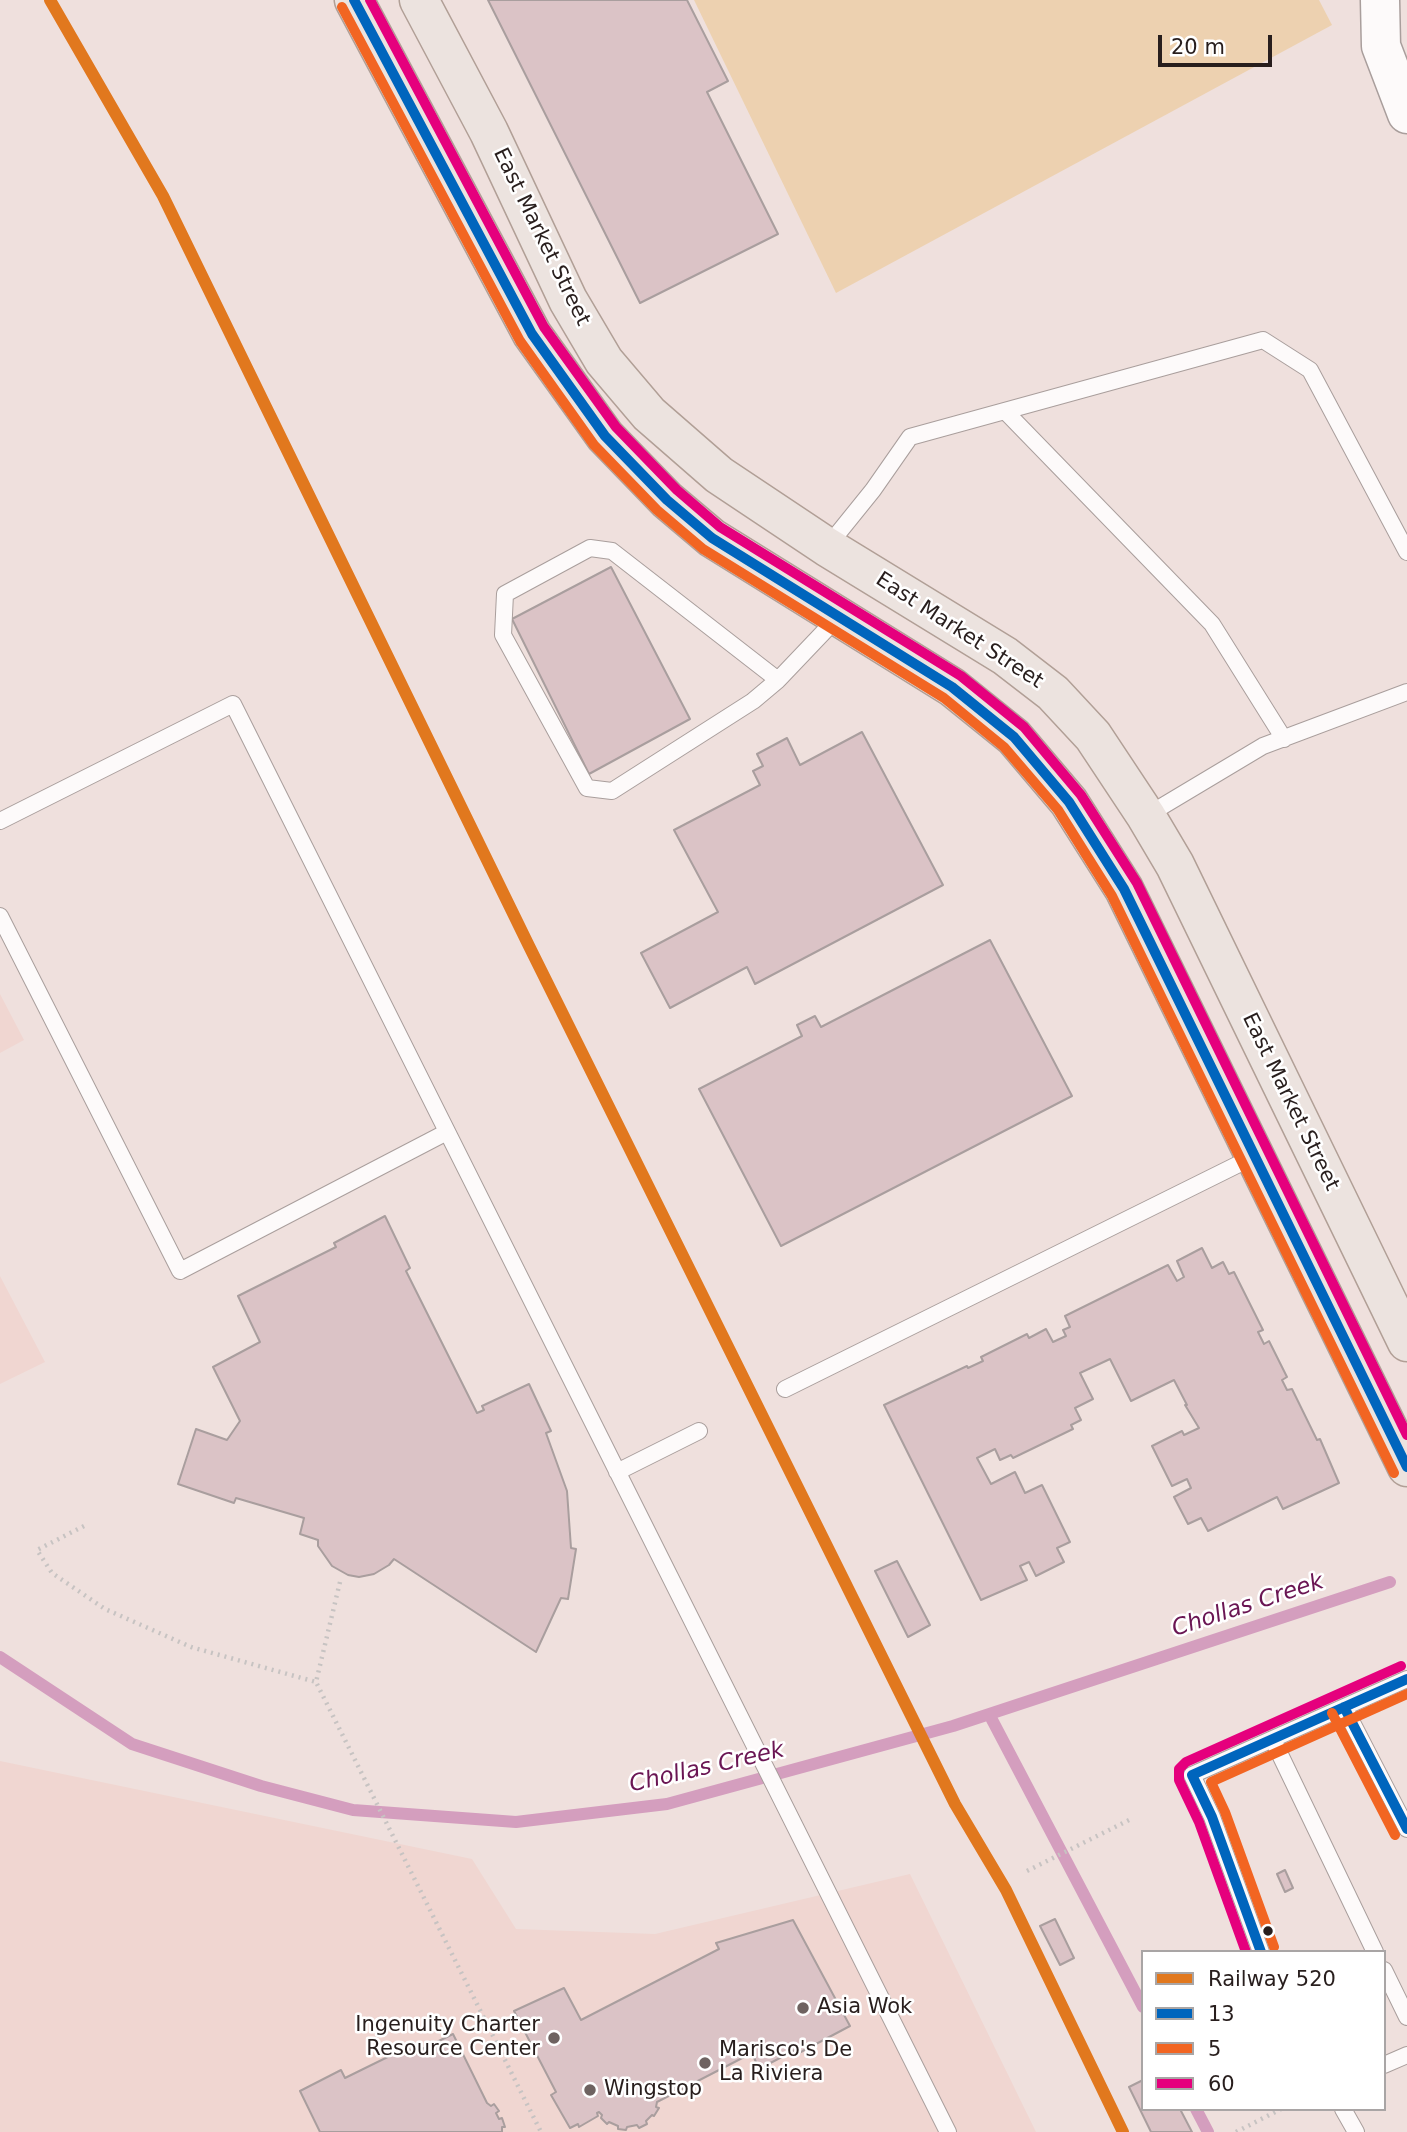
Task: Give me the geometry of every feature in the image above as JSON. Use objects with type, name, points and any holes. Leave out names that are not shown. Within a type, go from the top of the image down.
[{"type":"main road","points":[[355,0],[532,334],[605,436],[667,500],[712,538],[952,687],[1014,737],[1069,802],[1124,889],[1407,1467]]},
{"type":"main road","name":"East Market Street","points":[[419,0],[489,132],[568,300],[604,361],[649,414],[719,475],[827,547],[1005,656],[1053,693],[1093,736],[1175,865],[1407,1342]]},
{"type":"main road","points":[[1253,1157],[1305,1132]]},
{"type":"street","points":[[1380,0],[1381,46],[1407,114]]},
{"type":"lane","points":[[827,547],[873,490],[910,437],[1263,340],[1310,370],[1407,552]]},
{"type":"lane","points":[[1005,411],[1212,624],[1284,739]]},
{"type":"lane","points":[[778,680],[612,551],[590,548],[505,594],[503,635],[587,788],[612,791],[753,701],[778,680],[840,616]]},
{"type":"lane","points":[[1146,816],[1263,746],[1407,692]]},
{"type":"lane","points":[[0,821],[233,704],[948,2132]]},
{"type":"lane","points":[[0,916],[180,1271],[447,1132]]},
{"type":"lane","points":[[785,1389],[1253,1157]]},
{"type":"lane","points":[[617,1472],[699,1432]]},
{"type":"lane","points":[[1260,1950],[1212,1817],[1192,1775],[1407,1679]]},
{"type":"lane","points":[[1344,1707],[1407,1829]]},
{"type":"lane","points":[[1273,1740],[1375,1950]]},
{"type":"lane","points":[[1386,1974],[1407,2017]]},
{"type":"lane","points":[[1386,2064],[1407,2055]]},
{"type":"lane","points":[[1344,2111],[1356,2132]]},
{"type":"path","points":[[85,1526],[37,1550],[52,1573],[105,1609],[191,1647],[316,1682]]},
{"type":"path","points":[[340,1582],[316,1682],[541,2132]]},
{"type":"path","points":[[1027,1871],[1131,1819]]},
{"type":"path","points":[[1236,2132],[1277,2111]]},
{"type":"shaded area","points":[[694,0],[1319,0],[1332,25],[836,293]]},
{"type":"shaded area","points":[[0,994],[24,1040],[0,1053]]},
{"type":"shaded area","points":[[0,1276],[45,1362],[0,1384]]},
{"type":"shaded area","points":[[0,1761],[472,1859],[516,1929],[655,1934],[910,1874],[1036,2132],[0,2132]]},
{"type":"building","points":[[488,0],[687,0],[728,81],[707,92],[778,234],[640,303]]},
{"type":"building","points":[[611,567],[690,719],[589,774],[512,619]]},
{"type":"building","points":[[862,732],[943,885],[755,984],[747,967],[670,1008],[641,953],[718,912],[674,830],[760,785],[753,771],[763,766],[757,754],[787,738],[800,765]]},
{"type":"building","points":[[990,940],[1072,1096],[781,1246],[699,1089],[802,1036],[797,1025],[815,1016],[821,1027]]},
{"type":"building","points":[[385,1216],[410,1268],[406,1271],[477,1413],[484,1410],[482,1406],[529,1384],[551,1431],[546,1433],[567,1491],[571,1548],[576,1549],[568,1599],[561,1598],[536,1652],[394,1559],[374,1574],[359,1577],[348,1575],[332,1566],[318,1546],[318,1540],[300,1534],[304,1518],[236,1498],[234,1503],[178,1484],[196,1429],[227,1440],[240,1421],[213,1367],[260,1342],[238,1296],[336,1247],[334,1243]]},
{"type":"building","points":[[1202,1248],[1212,1268],[1223,1262],[1229,1274],[1234,1272],[1263,1330],[1258,1332],[1264,1344],[1269,1341],[1287,1377],[1282,1380],[1287,1390],[1292,1389],[1317,1440],[1320,1439],[1339,1483],[1283,1509],[1277,1497],[1208,1531],[1201,1518],[1188,1524],[1174,1497],[1191,1488],[1187,1479],[1172,1486],[1152,1446],[1182,1431],[1184,1435],[1199,1428],[1174,1380],[1131,1401],[1110,1359],[1080,1373],[1093,1399],[1075,1408],[1081,1420],[1071,1425],[1073,1429],[1013,1458],[1011,1455],[1000,1460],[995,1449],[977,1458],[991,1484],[1015,1472],[1025,1493],[1042,1485],[1070,1542],[1057,1548],[1064,1562],[1036,1576],[1029,1562],[1020,1566],[1027,1580],[981,1600],[884,1405],[983,1361],[981,1357],[1027,1334],[1029,1338],[1046,1329],[1053,1342],[1066,1336],[1063,1330],[1070,1327],[1065,1316],[1168,1265],[1177,1281],[1184,1277],[1177,1261]]},
{"type":"building","points":[[897,1561],[930,1625],[908,1637],[875,1571]]},
{"type":"building","points":[[1285,1870],[1293,1888],[1285,1892],[1277,1874]]},
{"type":"building","points":[[1055,1919],[1074,1958],[1060,1965],[1040,1926]]},
{"type":"building","points":[[793,1920],[850,2026],[799,2053],[797,2049],[759,2069],[752,2053],[657,2102],[656,2107],[659,2108],[654,2116],[639,2128],[637,2125],[627,2127],[626,2130],[618,2129],[618,2126],[609,2122],[607,2124],[599,2112],[598,2116],[579,2127],[578,2124],[570,2128],[551,2095],[556,2092],[514,2011],[564,1988],[581,2020],[719,1949],[716,1943]]},
{"type":"building","points":[[453,2034],[487,2103],[491,2106],[494,2104],[499,2111],[496,2113],[499,2119],[502,2118],[505,2127],[502,2127],[502,2132],[320,2132],[300,2091],[341,2070],[345,2078],[408,2047],[412,2054]]},
{"type":"building","points":[[1141,2081],[1141,2111],[1181,2111],[1192,2132],[1151,2132],[1129,2087]]},
{"type":"waterway","name":"Chollas Creek","points":[[0,1657],[132,1744],[261,1786],[353,1810],[516,1822],[667,1804],[953,1726],[1390,1582]]},
{"type":"waterway","points":[[989,1714],[1141,2003]]},
{"type":"waterway","points":[[1197,2111],[1208,2132]]},
{"type":"rail line","name":"520","points":[[50,0],[163,196],[529,946],[955,1804],[1006,1890],[1123,2132]]},
{"type":"transit line","name":"13","points":[[354,0],[532,334],[605,436],[667,500],[712,538],[952,687],[1014,737],[1069,802],[1124,889],[1407,1467]]},
{"type":"transit line","name":"60","points":[[370,0],[544,327],[616,427],[677,490],[720,527],[961,676],[1024,727],[1081,795],[1137,883],[1407,1435]]},
{"type":"transit line","name":"5","points":[[342,7],[520,341],[594,445],[657,510],[703,549],[944,698],[1004,747],[1058,810],[1112,896],[1394,1473]]},
{"type":"transit line","name":"60","points":[[1245,1950],[1199,1822],[1179,1780],[1179,1769],[1186,1762],[1401,1666]]},
{"type":"transit line","name":"13","points":[[1260,1950],[1212,1817],[1192,1775],[1407,1679]]},
{"type":"transit line","name":"5","points":[[1274,1947],[1225,1812],[1211,1782],[1407,1694]]},
{"type":"transit line","name":"13","points":[[1344,1707],[1407,1829]]},
{"type":"transit line","name":"5","points":[[1332,1713],[1395,1835]]},
{"type":"place","name":"Asia Wok","points":[[803,2008]]},
{"type":"place","name":"Ingenuity Charter Resource Center","points":[[554,2038]]},
{"type":"place","name":"Marisco's De La Riviera","points":[[705,2063]]},
{"type":"place","name":"Wingstop","points":[[590,2090]]}]
